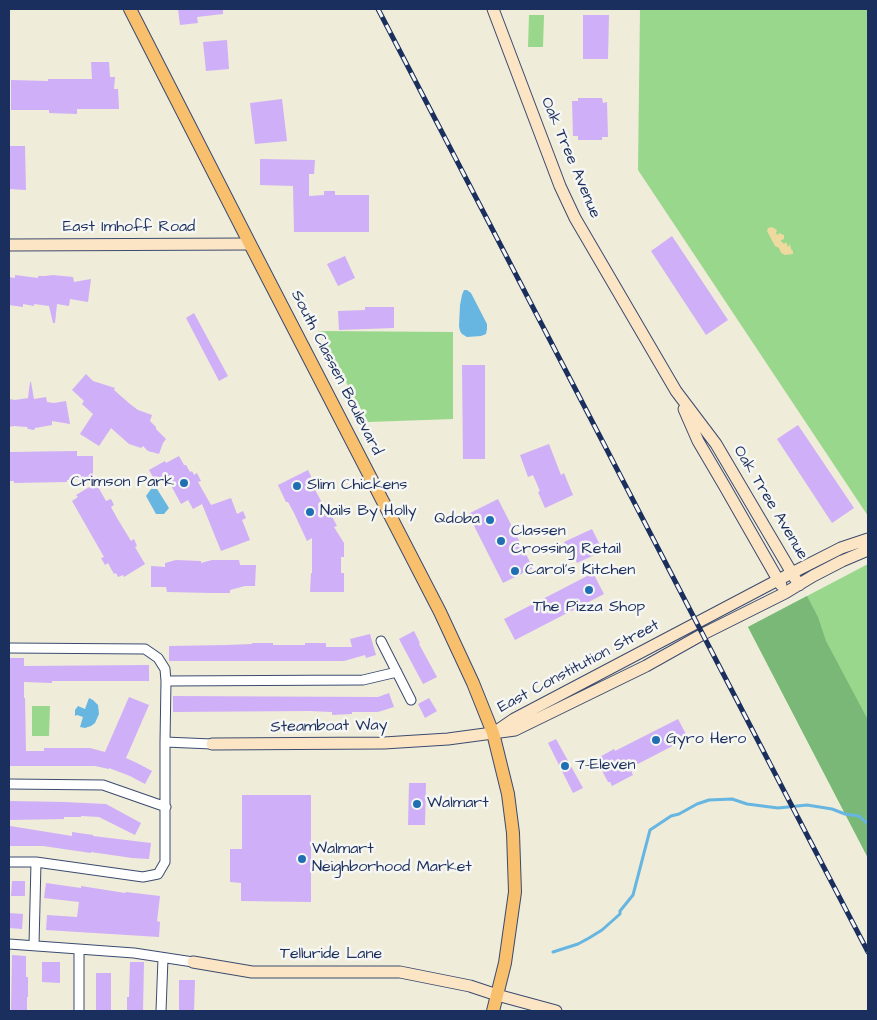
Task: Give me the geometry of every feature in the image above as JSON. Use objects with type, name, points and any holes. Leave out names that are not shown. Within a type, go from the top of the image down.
[{"type":"main road","name":"South Classen Boulevard","points":[[130,9],[440,612],[473,683],[493,733],[508,794],[513,833],[515,892],[505,963],[493,1011]]},
{"type":"street","name":"Oak Tree Avenue","points":[[493,9],[560,186],[575,218],[676,391],[698,440],[785,592]]},
{"type":"street","name":"East Imhoff Road","points":[[9,245],[250,244]]},
{"type":"street","name":"Oak Tree Avenue","points":[[676,391],[716,444],[799,585]]},
{"type":"street","points":[[725,487],[737,479]]},
{"type":"street","name":"East Constitution Street","points":[[493,733],[514,719],[778,580],[841,548],[868,539]]},
{"type":"street","name":"East Constitution Street","points":[[493,733],[515,730],[646,666],[813,576],[868,550]]},
{"type":"street","points":[[381,641],[411,700]]},
{"type":"street","points":[[9,648],[145,649],[158,658],[165,669],[166,680],[165,862],[158,874],[143,876],[36,862],[9,862]]},
{"type":"street","points":[[166,680],[363,680],[397,672]]},
{"type":"street","name":"Steamboat Way","points":[[165,742],[212,744],[384,743],[448,739],[493,733]]},
{"type":"street","points":[[9,784],[102,785],[166,807]]},
{"type":"street","points":[[34,945],[36,862]]},
{"type":"street","name":"Telluride Lane","points":[[9,944],[134,953],[252,972],[400,972],[470,986],[497,996],[556,1011]]},
{"type":"street","points":[[79,950],[79,1011]]},
{"type":"street","points":[[161,1011],[163,958]]},
{"type":"green space","points":[[640,9],[868,9],[868,516],[638,170]]},
{"type":"green space","points":[[529,15],[544,15],[543,47],[528,47]]},
{"type":"green space","points":[[318,331],[453,332],[453,419],[368,422]]},
{"type":"green space","points":[[868,564],[868,858],[748,627]]},
{"type":"green space","points":[[807,596],[818,617],[826,641],[868,720],[868,858],[748,627]]},
{"type":"green space","points":[[32,706],[50,706],[49,736],[32,736]]},
{"type":"sand","points":[[772,227],[777,230],[777,235],[780,233],[784,235],[784,239],[781,241],[784,244],[786,242],[788,247],[790,244],[793,254],[785,255],[775,246],[767,231],[768,228]]},
{"type":"water","points":[[464,290],[471,293],[487,324],[486,334],[467,337],[460,331],[460,305]]},
{"type":"water","points":[[151,489],[157,489],[169,508],[164,514],[156,514],[146,496]]},
{"type":"water","points":[[89,698],[98,705],[99,714],[95,723],[91,726],[80,727],[83,717],[75,716],[75,710],[78,706],[85,709]]},
{"type":"building","points":[[178,9],[223,9],[223,14],[197,17],[198,23],[180,25]]},
{"type":"building","points":[[583,15],[609,15],[608,59],[583,59]]},
{"type":"building","points":[[227,40],[229,69],[206,71],[203,42]]},
{"type":"building","points":[[91,62],[109,62],[110,77],[115,77],[114,89],[118,89],[119,109],[77,109],[77,114],[49,113],[49,110],[11,110],[11,80],[92,79]]},
{"type":"building","points":[[578,98],[602,98],[603,103],[607,102],[608,137],[602,137],[602,140],[578,140],[578,136],[573,136],[572,101],[578,101]]},
{"type":"building","points":[[282,99],[287,141],[255,144],[250,103]]},
{"type":"building","points":[[9,146],[25,146],[26,190],[9,189]]},
{"type":"building","points":[[260,159],[315,160],[314,174],[309,174],[309,196],[324,195],[324,191],[335,191],[335,195],[369,195],[369,232],[294,232],[293,186],[260,185]]},
{"type":"building","points":[[672,236],[728,320],[706,335],[651,251]]},
{"type":"building","points":[[345,256],[355,278],[338,286],[327,264]]},
{"type":"building","points":[[15,275],[38,278],[38,276],[53,275],[73,277],[74,282],[91,279],[88,302],[70,299],[69,306],[57,304],[55,323],[53,323],[49,306],[23,304],[23,307],[9,305],[9,277],[15,278]]},
{"type":"building","points":[[365,307],[394,307],[394,328],[339,330],[338,311],[365,310]]},
{"type":"building","points":[[194,313],[228,376],[219,381],[186,318]]},
{"type":"building","points":[[462,365],[485,365],[485,459],[463,459]]},
{"type":"building","points":[[86,374],[93,381],[115,388],[114,390],[138,410],[152,415],[150,421],[166,439],[159,454],[148,451],[143,446],[141,448],[129,444],[111,428],[99,446],[80,434],[93,414],[82,404],[84,401],[72,390]]},
{"type":"building","points":[[30,382],[34,399],[46,397],[47,402],[54,403],[66,401],[70,424],[52,421],[52,425],[35,428],[34,430],[27,427],[9,427],[9,399],[28,398]]},
{"type":"building","points":[[798,425],[854,508],[832,523],[777,439]]},
{"type":"building","points":[[549,444],[561,475],[564,473],[573,495],[545,508],[533,475],[528,477],[520,455]]},
{"type":"building","points":[[77,451],[77,456],[93,456],[93,480],[14,483],[14,481],[9,481],[9,452]]},
{"type":"building","points":[[179,456],[190,472],[192,471],[194,475],[197,473],[201,481],[198,482],[211,505],[231,498],[237,514],[243,511],[246,518],[242,520],[250,540],[221,551],[202,504],[193,509],[188,500],[181,504],[167,478],[157,484],[149,470]]},
{"type":"building","points":[[308,470],[316,487],[314,488],[326,510],[328,509],[337,526],[334,527],[344,543],[344,557],[341,557],[341,573],[344,573],[344,592],[310,592],[312,538],[307,541],[278,485]]},
{"type":"building","points":[[96,483],[106,501],[111,499],[114,505],[111,507],[131,541],[134,539],[137,546],[135,547],[145,564],[124,577],[123,575],[118,577],[116,573],[114,574],[108,563],[105,565],[101,558],[104,557],[72,501],[78,497],[76,495]]},
{"type":"building","name":"Classen Crossing Retail","points":[[498,499],[533,568],[503,583],[468,514]]},
{"type":"building","points":[[592,529],[603,551],[577,563],[575,558],[572,560],[564,542]]},
{"type":"building","points":[[176,560],[201,561],[201,563],[212,560],[239,560],[240,565],[256,565],[255,586],[245,586],[230,590],[230,593],[167,592],[166,587],[151,587],[151,566],[165,567],[165,563]]},
{"type":"building","points":[[593,573],[604,594],[515,640],[504,619]]},
{"type":"building","points":[[414,631],[437,677],[423,684],[399,639]]},
{"type":"building","points":[[370,634],[376,655],[366,658],[365,655],[344,661],[169,661],[169,646],[252,643],[305,645],[305,643],[326,643],[326,647],[352,647],[350,639]]},
{"type":"building","points":[[9,658],[24,658],[24,666],[149,665],[149,681],[24,682],[26,751],[44,751],[44,748],[90,748],[105,752],[129,697],[149,705],[126,758],[152,771],[145,784],[109,768],[95,766],[9,766]]},
{"type":"building","points":[[389,693],[394,707],[378,712],[352,712],[352,714],[332,715],[332,712],[309,711],[173,712],[173,696],[378,697]]},
{"type":"building","points":[[429,698],[437,711],[425,718],[418,704]]},
{"type":"building","points":[[678,719],[688,738],[630,768],[633,775],[612,786],[608,782],[597,761],[598,758]]},
{"type":"building","name":"7-Eleven","points":[[556,739],[583,788],[573,793],[548,743]]},
{"type":"building","name":"Walmart","points":[[409,783],[426,783],[425,825],[408,825]]},
{"type":"building","points":[[242,795],[311,795],[311,902],[241,901],[241,883],[230,882],[230,849],[242,849]]},
{"type":"building","points":[[9,801],[106,804],[141,823],[135,835],[99,817],[81,816],[64,817],[64,819],[9,820]]},
{"type":"building","points":[[10,826],[72,836],[72,832],[151,843],[149,859],[43,846],[10,846]]},
{"type":"building","points":[[12,881],[25,881],[25,896],[11,896]]},
{"type":"building","points":[[46,883],[160,896],[157,921],[160,922],[159,937],[46,930],[47,915],[77,917],[79,902],[44,898]]},
{"type":"building","points":[[9,913],[23,914],[22,929],[9,928]]},
{"type":"building","points":[[12,955],[26,956],[26,977],[28,977],[27,1011],[11,1011]]},
{"type":"building","points":[[42,962],[60,962],[60,983],[42,982]]},
{"type":"building","points":[[130,962],[144,962],[143,1011],[127,1011]]},
{"type":"building","points":[[96,973],[111,973],[111,1011],[96,1011]]},
{"type":"building","points":[[179,980],[195,980],[194,1011],[179,1011]]},
{"type":"waterway","points":[[553,952],[578,944],[589,938],[602,930],[620,914],[620,911],[633,895],[650,830],[671,816],[679,814],[697,804],[709,800],[732,799],[747,804],[778,808],[807,805],[859,816],[868,824]]},
{"type":"railway","points":[[378,9],[868,952]]},
{"type":"place","name":"Crimson Park","points":[[184,483]]},
{"type":"place","name":"Slim Chickens","points":[[297,486]]},
{"type":"place","name":"Nails By Holly","points":[[310,512]]},
{"type":"place","name":"Qdoba","points":[[490,520]]},
{"type":"place","name":"Classen Crossing Retail","points":[[501,541]]},
{"type":"place","name":"Carol's Kitchen","points":[[515,571]]},
{"type":"place","name":"The Pizza Shop","points":[[589,590]]},
{"type":"place","name":"Gyro Hero","points":[[656,740]]},
{"type":"place","name":"7-Eleven","points":[[565,766]]},
{"type":"place","name":"Walmart","points":[[417,804]]},
{"type":"place","name":"Walmart Neighborhood Market","points":[[302,859]]}]
